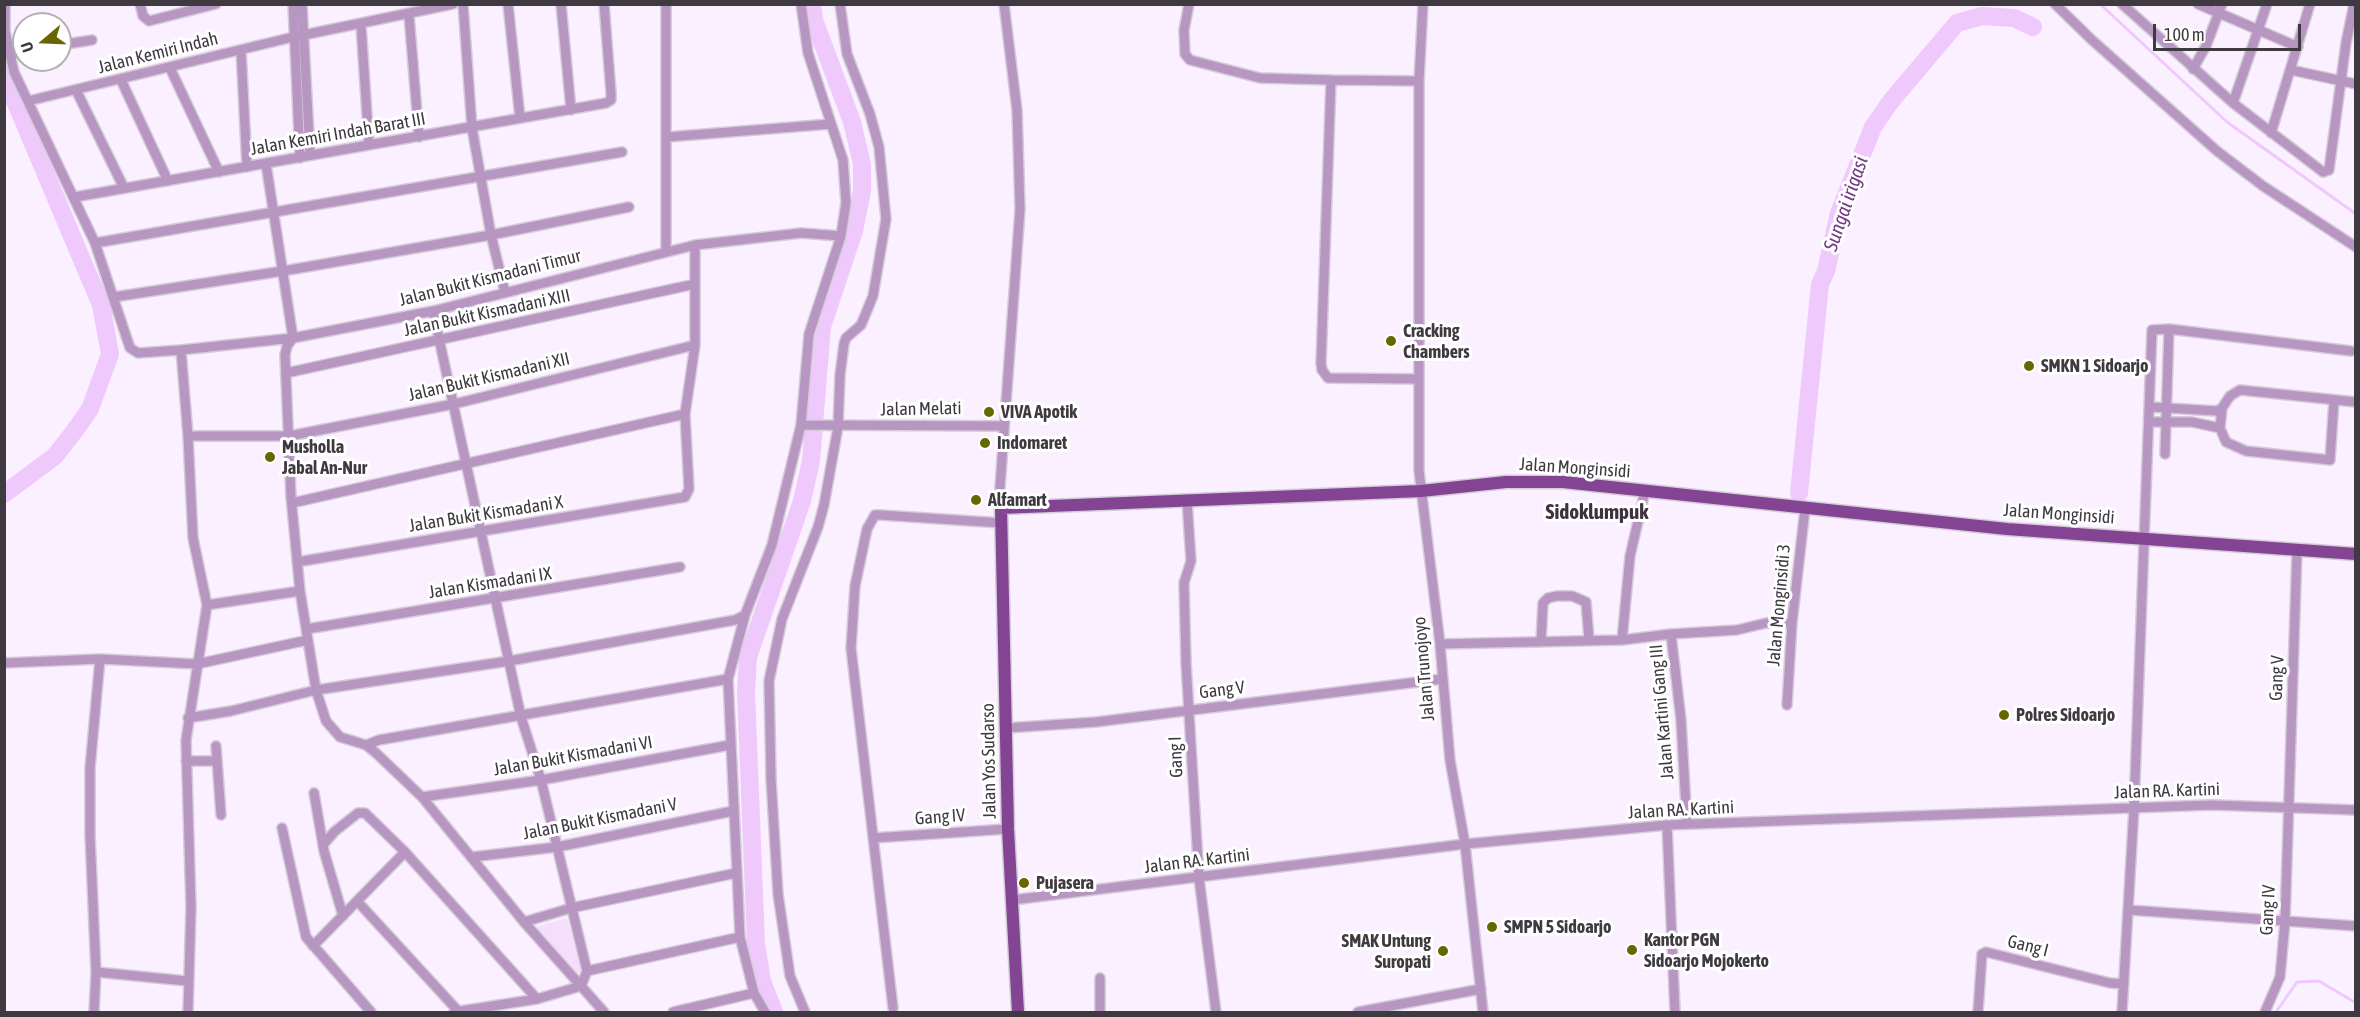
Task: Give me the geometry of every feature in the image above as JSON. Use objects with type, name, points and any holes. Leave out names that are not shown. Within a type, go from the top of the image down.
[{"type":"main road","name":"Jalan Monginsidi","points":[[1001,508],[1421,491],[1528,482],[1563,482],[2007,529],[2145,537],[2355,554]]},
{"type":"main road","name":"Jalan Yos Sudarso","points":[[1001,508],[1008,829],[1017,1012]]},
{"type":"street","points":[[4,4],[9,54],[28,101],[95,243],[114,297],[491,235],[629,207]]},
{"type":"street","points":[[140,4],[143,16],[149,21],[216,4]]},
{"type":"street","points":[[293,4],[300,36]]},
{"type":"street","points":[[302,4],[300,36],[305,157]]},
{"type":"street","name":"Jalan Kemiri Indah","points":[[28,101],[300,36],[453,4]]},
{"type":"street","points":[[463,4],[472,128],[491,235],[505,292]]},
{"type":"street","points":[[508,4],[520,118]]},
{"type":"street","points":[[561,4],[571,110]]},
{"type":"street","name":"Jalan Kemiri Indah Barat III","points":[[75,197],[606,103],[611,100],[611,93],[604,4]]},
{"type":"street","points":[[666,4],[666,251]]},
{"type":"street","points":[[765,1012],[754,993],[740,937],[730,745],[729,679],[745,615],[772,545],[805,425],[809,334],[841,236],[846,203],[846,180],[808,52],[801,4]]},
{"type":"street","points":[[805,1012],[790,976],[778,894],[771,779],[769,681],[782,619],[818,527],[835,427],[844,344],[846,338],[861,325],[873,296],[886,219],[879,147],[870,114],[847,54],[840,4]]},
{"type":"street","points":[[1001,508],[1004,426],[1020,209],[1017,110],[1004,4]]},
{"type":"street","points":[[1189,4],[1184,30],[1185,54],[1190,60],[1260,78],[1419,81]]},
{"type":"street","name":"Jalan Trunojoyo","points":[[1423,4],[1419,81],[1421,491],[1440,644],[1450,760],[1465,844],[1483,1012]]},
{"type":"street","points":[[2055,4],[2217,151],[2263,186],[2355,247]]},
{"type":"street","points":[[2122,4],[2233,103],[2323,172],[2329,170],[2354,4]]},
{"type":"street","points":[[2198,4],[2220,9],[2298,47]]},
{"type":"street","points":[[2233,103],[2267,4]]},
{"type":"street","points":[[2271,133],[2310,4]]},
{"type":"street","points":[[2193,69],[2220,9]]},
{"type":"street","points":[[409,15],[420,137]]},
{"type":"street","points":[[361,25],[369,146]]},
{"type":"street","points":[[72,43],[92,40]]},
{"type":"street","points":[[242,50],[247,167]]},
{"type":"street","points":[[170,68],[219,172]]},
{"type":"street","points":[[2291,70],[2355,84]]},
{"type":"street","points":[[120,80],[168,181]]},
{"type":"street","points":[[1331,80],[1322,370],[1328,378],[1337,379],[1419,379]]},
{"type":"street","points":[[76,90],[124,188]]},
{"type":"street","points":[[667,137],[831,124]]},
{"type":"street","points":[[95,243],[622,152]]},
{"type":"street","points":[[266,164],[293,338],[287,346],[286,373],[292,503],[300,591],[316,690],[326,721],[340,737],[366,745],[422,797],[524,922],[604,1012]]},
{"type":"street","name":"Jalan Bukit Kismadani Timur","points":[[114,297],[130,348],[133,351],[181,350],[293,338],[433,311],[695,245],[801,233],[841,236]]},
{"type":"street","points":[[292,503],[685,414],[695,345],[695,245]]},
{"type":"street","name":"Jalan Bukit Kismadani XIII","points":[[286,373],[695,284]]},
{"type":"street","points":[[433,311],[521,717],[541,780],[587,971],[581,986]]},
{"type":"street","points":[[2165,454],[2169,328]]},
{"type":"street","points":[[2122,1012],[2134,808],[2151,407],[2152,330],[2169,328],[2351,351]]},
{"type":"street","name":"Jalan Bukit Kismadani XII","points":[[188,436],[289,436],[454,404],[695,345]]},
{"type":"street","points":[[181,350],[193,538],[207,605],[188,718],[186,761],[191,907],[187,981],[188,1012]]},
{"type":"street","points":[[2151,407],[2217,411],[2222,408],[2230,396],[2240,390],[2355,402]]},
{"type":"street","points":[[2222,408],[2220,428],[2226,442],[2246,451],[2330,460],[2334,400]]},
{"type":"street","name":"Jalan Bukit Kismadani X","points":[[297,562],[680,500],[686,497],[689,489],[685,414]]},
{"type":"street","points":[[2150,422],[2192,422],[2220,428]]},
{"type":"street","name":"Jalan Melati","points":[[805,425],[835,427],[1004,426]]},
{"type":"street","points":[[1622,640],[1630,556],[1646,491]]},
{"type":"street","name":"Gang I","points":[[1187,500],[1191,561],[1184,583],[1199,878],[1216,1012]]},
{"type":"street","name":"Jalan Monginsidi 3","points":[[1787,705],[1792,623],[1805,509]]},
{"type":"street","points":[[893,1008],[850,648],[855,586],[867,529],[875,515],[1002,523]]},
{"type":"street","name":"Gang V","points":[[2289,806],[2297,550]]},
{"type":"street","name":"Jalan Kismadani IX","points":[[306,629],[680,567]]},
{"type":"street","points":[[207,605],[300,591]]},
{"type":"street","points":[[1541,642],[1543,603],[1548,598],[1557,596],[1572,596],[1586,602],[1589,639]]},
{"type":"street","points":[[188,718],[231,711],[316,690],[508,661],[735,620],[745,615]]},
{"type":"street","points":[[1440,644],[1622,640],[1671,633],[1737,630],[1766,624],[1792,623]]},
{"type":"street","name":"Jalan Kartini Gang III","points":[[1671,633],[1681,720],[1687,825]]},
{"type":"street","points":[[4,663],[100,659],[197,664],[308,640]]},
{"type":"street","points":[[94,1012],[96,972],[90,835],[90,768],[100,659]]},
{"type":"street","points":[[366,745],[379,740],[729,679]]},
{"type":"street","name":"Gang V","points":[[1006,728],[1096,722],[1442,679]]},
{"type":"street","name":"Jalan Bukit Kismadani VI","points":[[422,797],[541,780],[730,745]]},
{"type":"street","points":[[216,746],[221,815]]},
{"type":"street","points":[[186,761],[217,761]]},
{"type":"street","points":[[314,793],[323,845],[343,916]]},
{"type":"street","name":"Gang IV","points":[[2265,1012],[2280,977],[2285,922],[2289,806]]},
{"type":"street","name":"Jalan RA. Kartini","points":[[1012,900],[1465,844],[1667,825],[2134,808],[2289,806],[2355,810]]},
{"type":"street","name":"Jalan Bukit Kismadani V","points":[[472,857],[556,847],[733,811]]},
{"type":"street","points":[[323,845],[358,813],[365,813],[405,852],[537,999]]},
{"type":"street","points":[[1667,825],[1675,1012]]},
{"type":"street","points":[[282,828],[304,931],[314,946],[371,1012]]},
{"type":"street","name":"Gang IV","points":[[873,838],[1008,829]]},
{"type":"street","points":[[314,946],[405,852]]},
{"type":"street","points":[[524,922],[571,908],[736,873]]},
{"type":"street","points":[[357,901],[459,1012]]},
{"type":"street","points":[[2129,910],[2355,926]]},
{"type":"street","points":[[587,971],[740,937]]},
{"type":"street","name":"Gang I","points":[[1978,1012],[1982,954],[1986,952],[2110,983],[2124,984]]},
{"type":"street","points":[[96,972],[187,981]]},
{"type":"street","points":[[1100,978],[1100,1012]]},
{"type":"street","points":[[454,1012],[473,1012],[537,999],[581,986]]},
{"type":"street","points":[[1358,1012],[1481,989]]},
{"type":"street","points":[[673,1012],[754,993]]},
{"type":"shaded area","points":[[567,918],[581,972],[574,973],[532,928]]},
{"type":"waterway","points":[[774,1012],[762,981],[756,944],[746,692],[748,657],[802,501],[811,461],[822,327],[854,231],[862,191],[862,164],[852,122],[814,20],[812,4]]},
{"type":"waterway","points":[[2100,4],[2227,122],[2356,214]]},
{"type":"waterway","name":"Sungai irigasi","points":[[1799,493],[1820,284],[1826,271],[1839,213],[1873,127],[1891,101],[1957,23],[1982,16],[2014,18],[2033,27]]},
{"type":"waterway","points":[[4,75],[101,305],[110,354],[90,409],[73,433],[55,456],[4,494]]},
{"type":"waterway","points":[[2276,1012],[2297,982],[2319,981],[2356,1003]]},
{"type":"place","name":"Cracking Chambers","points":[[1391,341]]},
{"type":"place","name":"SMKN 1 Sidoarjo","points":[[2029,366]]},
{"type":"place","name":"VIVA Apotik","points":[[989,412]]},
{"type":"place","name":"Indomaret","points":[[985,443]]},
{"type":"place","name":"Musholla Jabal An-Nur","points":[[270,457]]},
{"type":"place","name":"Alfamart","points":[[976,500]]},
{"type":"place","name":"Polres Sidoarjo","points":[[2004,715]]},
{"type":"place","name":"Pujasera","points":[[1024,883]]},
{"type":"place","name":"SMPN 5 Sidoarjo","points":[[1492,927]]},
{"type":"place","name":"Kantor PGN Sidoarjo Mojokerto","points":[[1632,950]]},
{"type":"place","name":"SMAK Untung Suropati","points":[[1443,951]]},
{"type":"district","name":"Sidoklumpuk","points":[[1597,512]]}]
